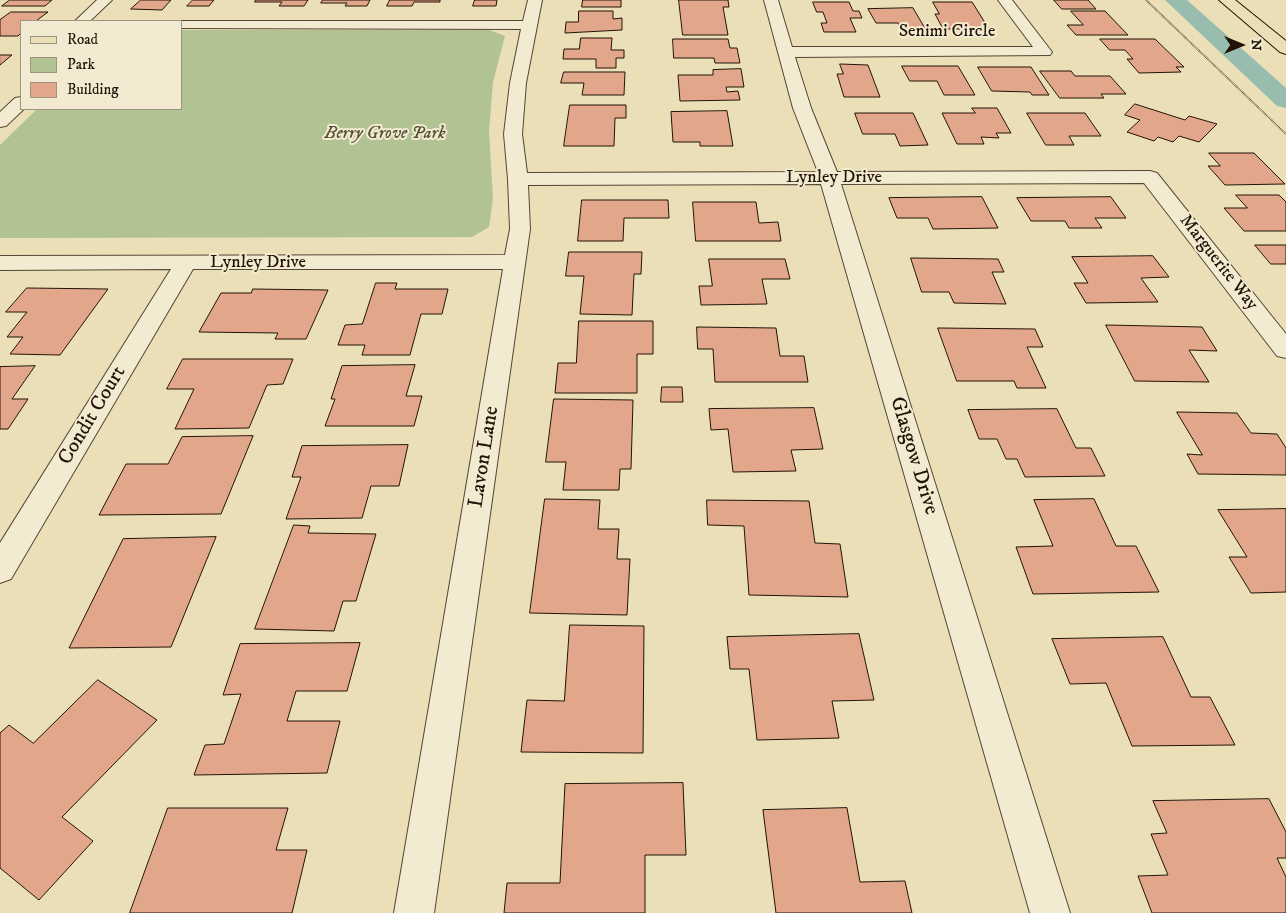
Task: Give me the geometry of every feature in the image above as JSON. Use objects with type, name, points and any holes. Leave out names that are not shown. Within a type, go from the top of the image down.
[{"type":"main road","points":[[1226,0],[1286,49]]},
{"type":"street","points":[[83,20],[105,0]]},
{"type":"street","name":"Glasgow Drive","points":[[771,0],[802,108],[829,177],[1050,913]]},
{"type":"street","name":"Senimi Circle","points":[[785,52],[1044,52],[1005,0]]},
{"type":"street","points":[[182,24],[532,12]]},
{"type":"street","name":"Lavon Lane","points":[[414,913],[520,229],[518,179],[513,134],[518,84],[532,12]]},
{"type":"street","points":[[0,122],[20,103]]},
{"type":"street","name":"Lynley Drive","points":[[518,179],[1150,177]]},
{"type":"street","name":"Marguerite Way","points":[[1150,177],[1286,350]]},
{"type":"street","name":"Lynley Drive","points":[[0,263],[515,262]]},
{"type":"street","name":"Condit Court","points":[[0,570],[186,263]]},
{"type":"path","points":[[1146,0],[1286,134]]},
{"type":"green space","name":"Berry Grove Park","points":[[182,30],[490,30],[505,36],[493,82],[489,132],[493,199],[489,227],[472,237],[0,238],[0,145],[36,110],[182,110]]},
{"type":"building","points":[[10,0],[52,0],[45,6],[2,6]]},
{"type":"building","points":[[141,0],[171,0],[162,10],[131,9]]},
{"type":"building","points":[[193,0],[214,0],[209,6],[187,6]]},
{"type":"building","points":[[256,0],[308,0],[304,6],[279,6],[282,2],[255,2]]},
{"type":"building","points":[[323,0],[370,0],[367,6],[345,6],[347,3],[321,3]]},
{"type":"building","points":[[390,0],[440,0],[440,2],[414,2],[412,6],[387,6]]},
{"type":"building","points":[[475,0],[497,0],[496,6],[473,6]]},
{"type":"building","points":[[583,0],[621,0],[621,7],[582,7]]},
{"type":"building","points":[[679,0],[728,0],[729,7],[723,7],[728,35],[683,35]]},
{"type":"building","points":[[1054,0],[1088,0],[1096,9],[1062,9]]},
{"type":"building","points":[[813,2],[849,2],[853,11],[859,11],[862,18],[850,18],[856,32],[824,32],[821,23],[827,23],[823,12],[817,12]]},
{"type":"building","points":[[933,2],[972,2],[989,29],[943,29],[935,14],[939,14]]},
{"type":"building","points":[[913,8],[926,30],[902,30],[898,23],[876,23],[868,9]]},
{"type":"building","points":[[579,11],[613,11],[613,19],[622,18],[622,30],[565,33],[566,22],[578,22]]},
{"type":"building","points":[[1071,11],[1105,11],[1128,35],[1076,35],[1067,25],[1083,25]]},
{"type":"building","points":[[11,12],[48,12],[37,20],[20,20],[20,34],[18,36],[0,36],[0,20]]},
{"type":"building","points":[[581,38],[612,38],[611,50],[624,50],[624,58],[616,58],[616,68],[596,68],[596,59],[563,59],[564,49],[579,49]]},
{"type":"building","points":[[673,39],[728,39],[730,48],[737,48],[740,63],[715,63],[714,58],[674,58]]},
{"type":"building","points":[[1100,39],[1155,39],[1184,67],[1176,67],[1181,72],[1139,73],[1127,59],[1133,59],[1125,50],[1110,50]]},
{"type":"building","points":[[0,55],[12,55],[0,65]]},
{"type":"building","points":[[840,64],[868,65],[880,97],[844,97],[837,74],[843,74]]},
{"type":"building","points":[[902,66],[958,66],[975,95],[944,95],[937,81],[910,81]]},
{"type":"building","points":[[978,67],[1031,67],[1049,95],[1032,95],[1030,92],[992,91]]},
{"type":"building","points":[[741,69],[744,87],[726,87],[727,92],[738,91],[740,100],[680,101],[678,75],[713,75],[713,70]]},
{"type":"building","points":[[1040,71],[1071,71],[1075,76],[1110,76],[1126,94],[1101,94],[1104,98],[1060,98]]},
{"type":"building","points":[[564,72],[625,72],[624,95],[582,95],[584,83],[561,83]]},
{"type":"building","points":[[1135,104],[1185,120],[1189,116],[1217,124],[1199,142],[1179,136],[1173,142],[1158,137],[1154,141],[1127,132],[1140,120],[1125,115]]},
{"type":"building","points":[[570,105],[626,105],[626,118],[615,118],[614,146],[564,146]]},
{"type":"building","points":[[972,108],[997,108],[1011,133],[996,133],[999,138],[981,137],[984,144],[957,144],[942,113],[975,113]]},
{"type":"building","points":[[727,111],[733,146],[700,146],[700,142],[673,142],[671,112]]},
{"type":"building","points":[[855,113],[913,113],[928,145],[900,146],[895,134],[863,134]]},
{"type":"building","points":[[1027,113],[1085,113],[1101,136],[1069,136],[1074,145],[1046,145]]},
{"type":"building","points":[[1209,153],[1254,153],[1285,184],[1225,185],[1208,166],[1220,166]]},
{"type":"building","points":[[1236,195],[1279,195],[1286,202],[1286,231],[1244,231],[1224,208],[1247,208]]},
{"type":"building","points":[[982,197],[998,228],[933,229],[928,218],[897,218],[889,198]]},
{"type":"building","points":[[1111,197],[1126,218],[1095,218],[1102,228],[1069,228],[1065,221],[1031,221],[1017,198]]},
{"type":"building","points":[[582,200],[668,200],[669,218],[624,218],[623,241],[578,241]]},
{"type":"building","points":[[693,202],[756,202],[759,223],[778,222],[781,241],[696,241]]},
{"type":"building","points":[[1255,245],[1286,245],[1286,264],[1271,264]]},
{"type":"building","points":[[569,252],[642,252],[641,274],[634,274],[632,315],[580,314],[584,276],[566,276]]},
{"type":"building","points":[[1153,256],[1169,277],[1141,278],[1158,302],[1086,303],[1074,283],[1088,283],[1072,257]]},
{"type":"building","points":[[911,258],[998,259],[1004,272],[992,272],[1006,304],[954,303],[949,292],[922,292]]},
{"type":"building","points":[[709,259],[785,259],[790,279],[762,279],[767,304],[701,305],[699,286],[712,286]]},
{"type":"building","points":[[376,283],[397,283],[395,289],[448,289],[442,314],[421,314],[410,355],[362,355],[365,345],[338,345],[345,325],[362,324]]},
{"type":"building","points":[[27,288],[108,289],[60,355],[10,354],[23,337],[7,337],[27,312],[6,312]]},
{"type":"building","points":[[253,289],[328,290],[306,339],[275,339],[278,333],[199,332],[221,293],[251,293]]},
{"type":"building","points":[[579,321],[653,321],[653,354],[637,354],[637,393],[555,393],[558,363],[576,363]]},
{"type":"building","points":[[1106,325],[1202,327],[1217,351],[1189,350],[1209,382],[1135,381]]},
{"type":"building","points":[[697,327],[776,328],[780,356],[804,356],[808,382],[715,382],[713,349],[698,349]]},
{"type":"building","points":[[938,328],[1035,329],[1043,347],[1027,347],[1046,388],[1017,388],[1014,381],[957,381]]},
{"type":"building","points":[[183,359],[293,359],[283,384],[267,385],[249,428],[175,429],[194,389],[167,389]]},
{"type":"building","points":[[415,365],[406,396],[422,396],[414,426],[325,426],[335,399],[331,399],[342,366]]},
{"type":"building","points":[[35,366],[12,399],[28,399],[8,429],[0,429],[0,367]]},
{"type":"building","points":[[662,387],[682,387],[683,402],[661,402]]},
{"type":"building","points":[[554,399],[633,400],[631,469],[620,469],[619,490],[563,490],[566,462],[546,462]]},
{"type":"building","points":[[814,408],[823,449],[791,450],[796,471],[733,472],[728,429],[711,430],[709,409]]},
{"type":"building","points":[[1057,409],[1076,448],[1091,448],[1105,476],[1025,477],[1017,459],[1006,459],[997,439],[979,439],[968,410]]},
{"type":"building","points":[[1177,412],[1237,413],[1251,433],[1277,434],[1286,448],[1286,475],[1198,474],[1187,454],[1202,455]]},
{"type":"building","points":[[253,436],[221,514],[99,515],[126,464],[168,464],[182,437]]},
{"type":"building","points":[[408,445],[399,486],[371,486],[362,518],[286,519],[301,477],[292,477],[302,446]]},
{"type":"building","points":[[545,499],[600,500],[598,529],[619,529],[617,559],[630,559],[627,615],[530,613]]},
{"type":"building","points":[[1094,499],[1116,546],[1136,546],[1159,592],[1033,594],[1016,547],[1053,546],[1034,500]]},
{"type":"building","points":[[707,500],[809,501],[815,543],[840,544],[848,597],[749,595],[744,526],[708,525]]},
{"type":"building","points":[[1286,509],[1286,592],[1251,593],[1229,557],[1247,557],[1218,510]]},
{"type":"building","points":[[294,525],[310,526],[308,533],[376,534],[356,601],[343,601],[334,631],[255,629]]},
{"type":"building","points":[[216,537],[171,647],[69,648],[123,539]]},
{"type":"building","points":[[570,625],[644,626],[643,753],[521,752],[527,700],[564,701]]},
{"type":"building","points":[[859,634],[874,700],[832,701],[839,738],[757,740],[749,669],[730,669],[727,637]]},
{"type":"building","points":[[1163,637],[1191,697],[1210,697],[1235,745],[1132,746],[1106,683],[1070,684],[1052,639]]},
{"type":"building","points":[[360,643],[347,691],[296,691],[287,721],[340,721],[327,773],[194,775],[205,745],[224,744],[241,694],[223,695],[240,644]]},
{"type":"building","points":[[98,680],[157,720],[62,817],[93,841],[39,900],[0,868],[0,733],[9,725],[33,743]]},
{"type":"building","points":[[683,783],[686,855],[645,855],[645,913],[504,913],[507,883],[560,883],[565,784]]},
{"type":"building","points":[[1269,799],[1286,832],[1286,858],[1277,858],[1286,877],[1286,913],[1152,913],[1138,876],[1168,875],[1151,834],[1167,833],[1153,801]]},
{"type":"building","points":[[168,808],[288,808],[276,850],[307,850],[292,913],[130,913]]},
{"type":"building","points":[[847,808],[860,882],[905,881],[912,913],[776,913],[763,810]]},
{"type":"waterway","points":[[1175,0],[1286,101]]}]
